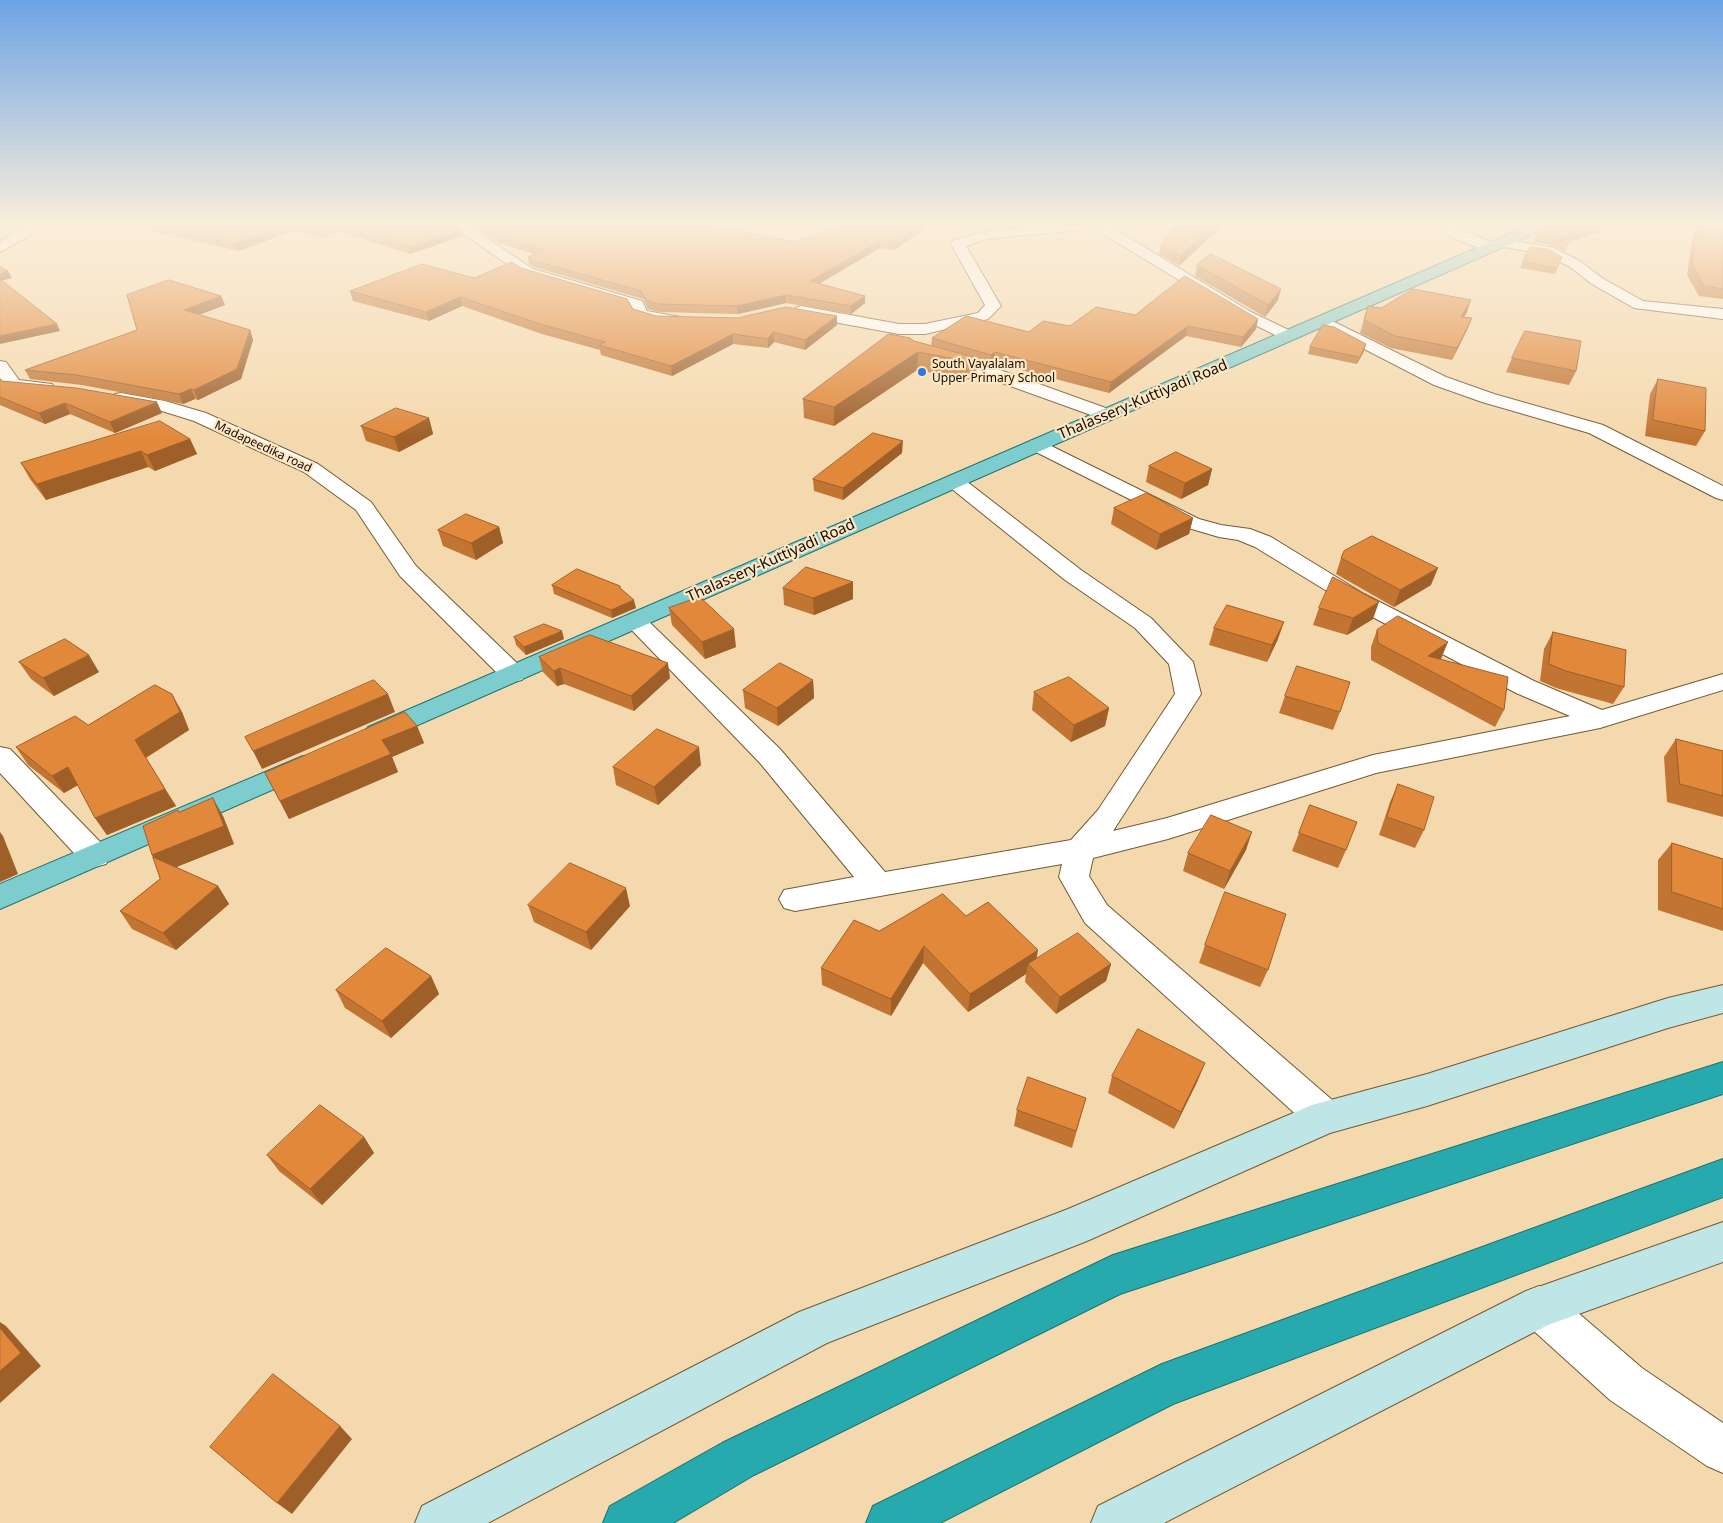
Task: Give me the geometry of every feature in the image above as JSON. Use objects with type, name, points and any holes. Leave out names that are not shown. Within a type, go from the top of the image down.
[{"type":"highway","points":[[627,1523],[738,1458],[1113,1276],[1723,1078]]},
{"type":"highway","points":[[890,1523],[1162,1386],[1723,1178]]},
{"type":"main road","name":"Thalassery-Kuttiyadi Road","points":[[359,741],[1379,296]]},
{"type":"main road","points":[[0,897],[322,757]]},
{"type":"street","points":[[610,296],[637,304],[640,314],[658,320],[692,321]]},
{"type":"street","points":[[786,310],[899,329],[925,329],[983,316],[993,306],[987,296]]},
{"type":"street","points":[[1215,296],[1246,315],[1289,336]]},
{"type":"street","points":[[1623,296],[1639,305],[1723,314]]},
{"type":"street","points":[[1322,321],[1440,381],[1488,398],[1596,429],[1723,494]]},
{"type":"street","points":[[910,347],[908,339],[911,329]]},
{"type":"street","points":[[930,356],[994,374],[1108,414]]},
{"type":"street","points":[[0,366],[14,385],[65,390]]},
{"type":"street","name":"Madapeedika road","points":[[99,395],[165,406],[200,417],[311,468],[364,506],[408,571],[513,674]]},
{"type":"street","points":[[1037,445],[1192,523],[1219,531],[1242,534],[1263,542],[1356,599],[1525,686],[1600,719]]},
{"type":"street","points":[[954,481],[1073,574],[1143,622],[1181,662],[1188,694],[1108,817],[1080,850],[1074,877],[1096,914],[1325,1117]]},
{"type":"street","points":[[635,621],[770,756],[878,885]]},
{"type":"street","points":[[794,899],[1080,850],[1168,828],[1373,764],[1600,719],[1723,682]]},
{"type":"street","points":[[0,756],[95,856]]},
{"type":"street","points":[[439,1523],[814,1327],[1073,1227],[1325,1117],[1427,1090],[1668,1014],[1723,999]]},
{"type":"street","points":[[1115,1523],[1253,1450],[1539,1307],[1723,1242]]},
{"type":"street","points":[[1539,1307],[1626,1384],[1723,1450]]},
{"type":"building","points":[[0,296],[22,296],[57,324],[0,336]]},
{"type":"building","points":[[127,296],[221,296],[184,310],[250,330],[237,369],[194,390],[191,389],[179,394],[77,375],[25,370],[137,330]]},
{"type":"building","points":[[368,296],[617,296],[627,299],[633,309],[656,316],[737,318],[786,307],[837,316],[805,340],[773,332],[768,339],[733,334],[671,366],[599,345],[605,342],[540,324],[460,297],[426,312]]},
{"type":"building","points":[[644,296],[781,296],[737,306],[658,304],[647,301]]},
{"type":"building","points":[[792,296],[865,296],[851,306]]},
{"type":"building","points":[[1159,296],[1219,296],[1258,319],[1243,337],[1188,326],[1111,382],[995,352],[991,355],[932,338],[966,316],[1029,332],[1043,321],[1070,326],[1096,307],[1135,315]]},
{"type":"building","points":[[1252,296],[1275,296],[1268,305]]},
{"type":"building","points":[[1401,296],[1450,296],[1471,300],[1461,317],[1472,318],[1457,348],[1395,336],[1364,320],[1368,306],[1381,308]]},
{"type":"building","points":[[1323,325],[1334,327],[1366,344],[1360,357],[1310,347]]},
{"type":"building","points":[[1525,331],[1581,341],[1576,371],[1512,358]]},
{"type":"building","points":[[889,334],[910,338],[914,341],[977,358],[972,362],[918,352],[834,407],[803,399]]},
{"type":"building","points":[[0,379],[2,381],[76,388],[157,402],[110,422],[65,403],[39,413],[0,397]]},
{"type":"building","points":[[1658,379],[1706,388],[1705,431],[1653,420]]},
{"type":"building","points":[[396,408],[429,418],[394,437],[361,426]]},
{"type":"building","points":[[160,421],[190,439],[147,455],[141,451],[37,484],[21,463]]},
{"type":"building","points":[[873,433],[903,441],[843,488],[813,479]]},
{"type":"building","points":[[1176,452],[1212,469],[1185,483],[1149,466]]},
{"type":"building","points":[[1147,493],[1193,518],[1160,534],[1114,508]]},
{"type":"building","points":[[466,514],[499,527],[471,543],[438,530]]},
{"type":"building","points":[[1372,536],[1438,568],[1400,590],[1341,558],[1344,551]]},
{"type":"building","points":[[806,567],[853,582],[813,598],[783,588]]},
{"type":"building","points":[[577,569],[620,586],[634,600],[611,610],[552,585]]},
{"type":"building","points":[[1333,577],[1379,602],[1353,618],[1319,608]]},
{"type":"building","points":[[700,597],[734,629],[702,642],[669,608]]},
{"type":"building","points":[[1227,605],[1284,622],[1272,645],[1214,628]]},
{"type":"building","points":[[1398,616],[1448,642],[1428,656],[1508,677],[1504,710],[1378,643],[1377,630]]},
{"type":"building","points":[[544,624],[562,631],[524,647],[514,637]]},
{"type":"building","points":[[1553,632],[1626,650],[1624,687],[1566,671],[1549,664]]},
{"type":"building","points":[[590,635],[668,663],[631,696],[560,668],[554,671],[539,657]]},
{"type":"building","points":[[65,639],[89,655],[43,678],[19,662]]},
{"type":"building","points":[[780,663],[813,680],[777,708],[743,690]]},
{"type":"building","points":[[1297,666],[1350,682],[1340,712],[1285,696]]},
{"type":"building","points":[[1069,677],[1109,708],[1074,725],[1034,692]]},
{"type":"building","points":[[374,680],[388,694],[253,751],[245,737]]},
{"type":"building","points":[[155,685],[172,694],[180,712],[135,740],[165,789],[95,818],[68,767],[52,776],[16,747],[75,716],[88,725]]},
{"type":"building","points":[[405,712],[417,726],[382,740],[391,754],[280,801],[265,773]]},
{"type":"building","points":[[657,729],[699,747],[654,787],[613,767]]},
{"type":"building","points":[[1676,739],[1723,751],[1723,796],[1680,784]]},
{"type":"building","points":[[1398,784],[1434,797],[1424,830],[1387,817]]},
{"type":"building","points":[[213,798],[224,826],[152,855],[143,826],[178,810],[179,812]]},
{"type":"building","points":[[1310,805],[1357,822],[1346,850],[1299,833]]},
{"type":"building","points":[[1211,815],[1252,832],[1230,871],[1188,853]]},
{"type":"building","points":[[1672,843],[1723,859],[1723,909],[1672,892]]},
{"type":"building","points":[[153,857],[218,886],[163,933],[120,911],[160,879]]},
{"type":"building","points":[[570,863],[626,888],[586,932],[528,905]]},
{"type":"building","points":[[1225,892],[1286,914],[1268,970],[1205,945]]},
{"type":"building","points":[[943,894],[966,916],[988,902],[1038,950],[970,994],[924,946],[891,999],[821,968],[854,920],[879,931]]},
{"type":"building","points":[[1078,933],[1111,964],[1060,997],[1028,964]]},
{"type":"building","points":[[386,948],[431,976],[382,1021],[336,990]]},
{"type":"building","points":[[1138,1029],[1205,1063],[1181,1112],[1112,1076]]},
{"type":"building","points":[[1028,1077],[1086,1098],[1076,1131],[1017,1110]]},
{"type":"building","points":[[320,1105],[364,1137],[310,1189],[267,1155]]},
{"type":"building","points":[[0,1328],[21,1353],[0,1371]]},
{"type":"building","points":[[273,1374],[340,1426],[277,1503],[210,1447]]},
{"type":"place","name":"South Vayalalam Upper Primary School","points":[[922,372]]}]
